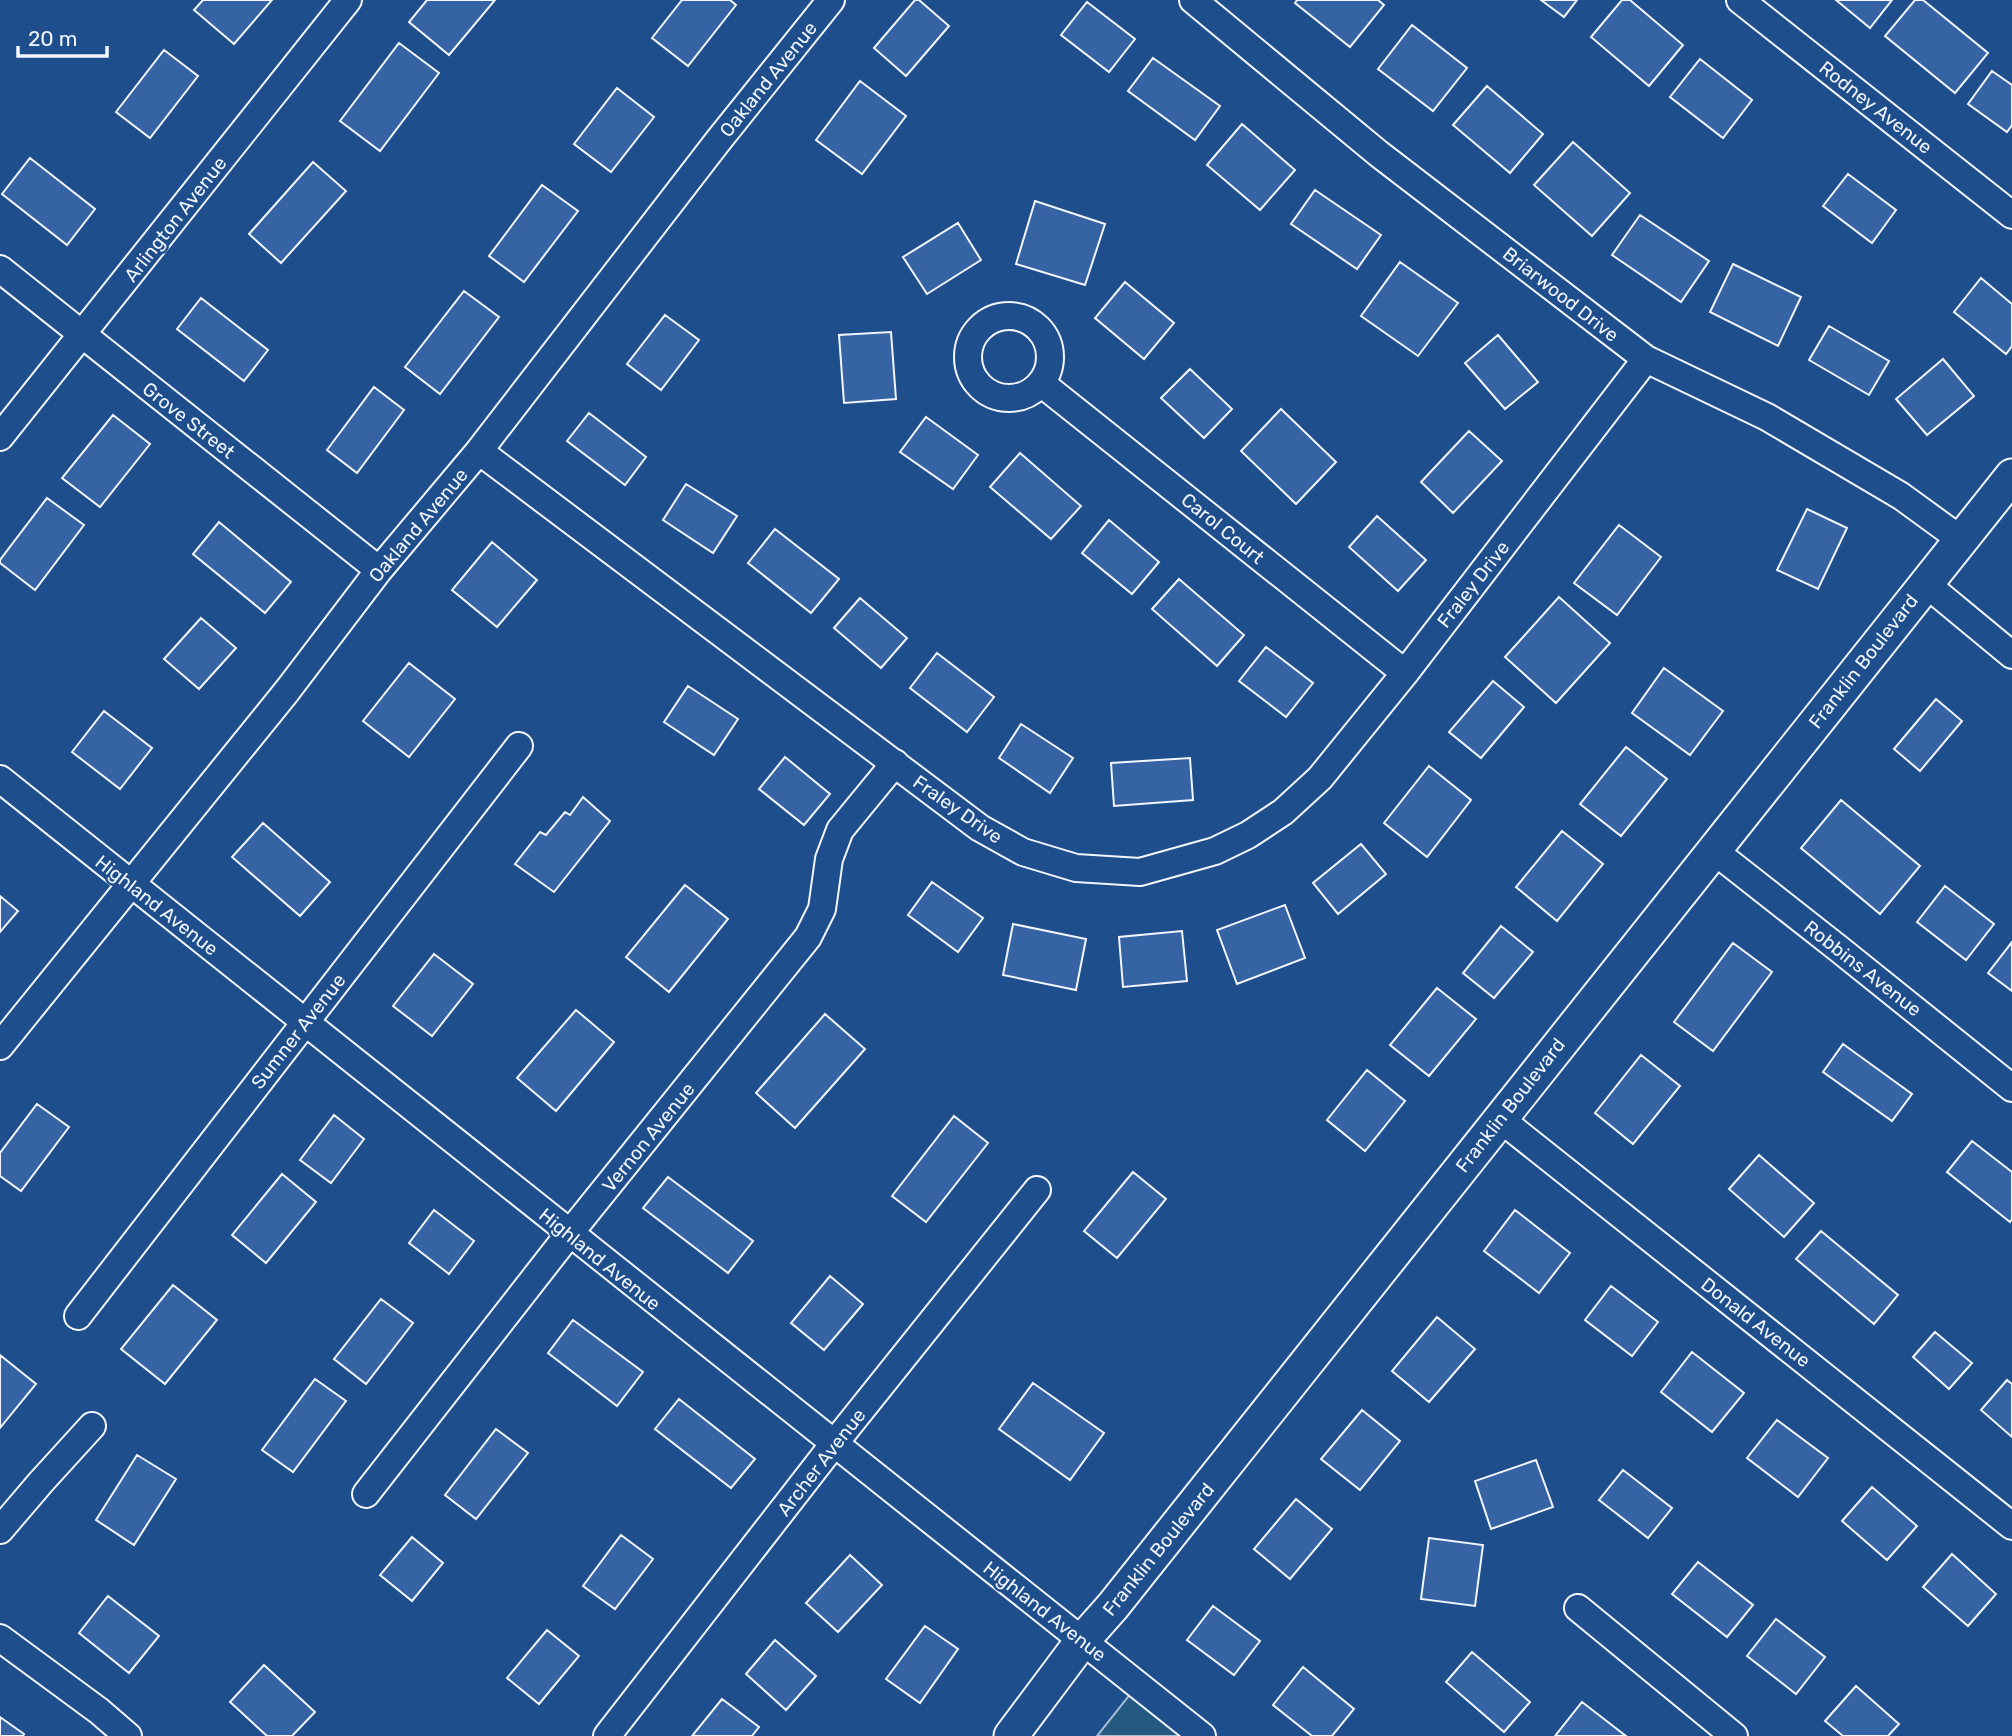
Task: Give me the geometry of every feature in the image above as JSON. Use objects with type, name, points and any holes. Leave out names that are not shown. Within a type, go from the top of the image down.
[{"type":"street","name":"Arlington Avenue","points":[[0,437],[348,0]]},
{"type":"street","name":"Oakland Avenue","points":[[0,1046],[287,691],[379,570],[479,451],[718,141],[831,0]]},
{"type":"street","name":"Briarwood Drive","points":[[1193,0],[1379,153],[1646,359],[1767,417],[1826,450],[1901,496],[1960,539]]},
{"type":"street","name":"Rodney Avenue","points":[[1740,0],[2012,215]]},
{"type":"street","name":"Grove Street","points":[[0,269],[379,570]]},
{"type":"street","name":"Fraley Drive","points":[[479,451],[980,828],[1023,852],[1076,868],[1140,872],[1215,851],[1248,835],[1283,812],[1320,778],[1405,673],[1646,359]]},
{"type":"street","name":"Carol Court","points":[[1041,383],[1405,673]]},
{"type":"street","name":"Franklin Boulevard","points":[[1011,1736],[1083,1641],[2012,476]]},
{"type":"street","points":[[1925,583],[2012,655]]},
{"type":"street","name":"Sumner Avenue","points":[[78,1317],[519,746]]},
{"type":"street","name":"Vernon Avenue","points":[[366,1494],[569,1234],[808,937],[822,909],[829,859],[840,830],[895,763]]},
{"type":"street","name":"Highland Avenue","points":[[0,779],[833,1445],[1202,1736]]},
{"type":"street","name":"Robbins Avenue","points":[[1713,850],[2012,1088]]},
{"type":"street","name":"Donald Avenue","points":[[1499,1118],[2012,1525]]},
{"type":"street","name":"Archer Avenue","points":[[607,1736],[833,1445],[1037,1189]]},
{"type":"street","points":[[0,1531],[92,1426]]},
{"type":"street","points":[[1578,1608],[1734,1736]]},
{"type":"street","points":[[0,1638],[99,1711],[128,1736]]},
{"type":"shaded area","points":[[1132,1692],[1187,1736],[1097,1736]]},
{"type":"building","points":[[203,0],[272,0],[234,44],[194,10]]},
{"type":"building","points":[[427,0],[495,0],[449,55],[409,22]]},
{"type":"building","points":[[682,0],[730,0],[736,5],[688,66],[652,38]]},
{"type":"building","points":[[915,0],[919,0],[949,26],[906,76],[874,48]]},
{"type":"building","points":[[1297,0],[1378,0],[1384,5],[1350,47],[1295,3]]},
{"type":"building","points":[[1541,0],[1577,0],[1564,17]]},
{"type":"building","points":[[1622,0],[1630,0],[1683,45],[1649,86],[1591,37]]},
{"type":"building","points":[[1836,0],[1892,0],[1870,28]]},
{"type":"building","points":[[1915,0],[1923,0],[1988,53],[1955,93],[1885,36]]},
{"type":"building","points":[[1087,2],[1135,39],[1109,72],[1061,35]]},
{"type":"building","points":[[1412,25],[1467,68],[1433,111],[1378,69]]},
{"type":"building","points":[[399,43],[439,73],[380,151],[340,121]]},
{"type":"building","points":[[164,50],[198,76],[150,138],[116,112]]},
{"type":"building","points":[[1153,58],[1220,106],[1195,140],[1128,91]]},
{"type":"building","points":[[1700,59],[1752,100],[1723,138],[1670,97]]},
{"type":"building","points":[[1992,71],[2012,85],[2012,125],[2007,132],[1968,104]]},
{"type":"building","points":[[860,81],[906,116],[862,174],[816,140]]},
{"type":"building","points":[[1487,86],[1543,134],[1510,173],[1453,125]]},
{"type":"building","points":[[617,88],[654,117],[611,172],[574,144]]},
{"type":"building","points":[[1242,124],[1295,170],[1260,210],[1207,165]]},
{"type":"building","points":[[1573,142],[1630,193],[1592,236],[1534,185]]},
{"type":"building","points":[[30,158],[95,209],[67,245],[2,194]]},
{"type":"building","points":[[313,162],[346,191],[281,263],[249,234]]},
{"type":"building","points":[[1848,174],[1896,210],[1872,243],[1823,206]]},
{"type":"building","points":[[542,185],[578,211],[524,282],[489,256]]},
{"type":"building","points":[[1315,190],[1381,235],[1357,269],[1291,224]]},
{"type":"building","points":[[1035,201],[1105,224],[1085,285],[1016,264]]},
{"type":"building","points":[[1640,215],[1709,261],[1681,302],[1612,255]]},
{"type":"building","points":[[958,223],[981,260],[927,294],[903,257]]},
{"type":"building","points":[[1400,262],[1458,303],[1418,356],[1361,316]]},
{"type":"building","points":[[1733,264],[1801,297],[1778,346],[1710,312]]},
{"type":"building","points":[[1981,278],[2012,304],[2012,346],[2006,354],[1954,312]]},
{"type":"building","points":[[1125,282],[1174,323],[1144,359],[1095,318]]},
{"type":"building","points":[[464,291],[499,317],[440,394],[405,367]]},
{"type":"building","points":[[201,298],[268,350],[244,381],[177,329]]},
{"type":"building","points":[[665,315],[699,340],[661,390],[627,364]]},
{"type":"building","points":[[1829,326],[1889,361],[1869,395],[1809,360]]},
{"type":"building","points":[[891,332],[896,399],[844,403],[839,335]]},
{"type":"building","points":[[1498,335],[1538,382],[1505,409],[1465,363]]},
{"type":"building","points":[[1943,359],[1974,396],[1927,435],[1896,399]]},
{"type":"building","points":[[1190,369],[1232,409],[1204,438],[1161,398]]},
{"type":"building","points":[[374,387],[404,410],[357,473],[327,450]]},
{"type":"building","points":[[1281,409],[1336,462],[1296,504],[1241,451]]},
{"type":"building","points":[[589,413],[646,457],[625,485],[567,441]]},
{"type":"building","points":[[113,415],[150,444],[100,507],[62,478]]},
{"type":"building","points":[[926,417],[978,455],[953,489],[900,452]]},
{"type":"building","points":[[1469,431],[1502,461],[1453,513],[1421,482]]},
{"type":"building","points":[[1020,453],[1081,506],[1051,539],[990,487]]},
{"type":"building","points":[[686,484],[737,516],[713,553],[663,520]]},
{"type":"building","points":[[47,498],[84,525],[35,590],[0,563],[0,560]]},
{"type":"building","points":[[1807,509],[1847,528],[1818,589],[1777,570]]},
{"type":"building","points":[[1377,516],[1426,560],[1398,591],[1349,547]]},
{"type":"building","points":[[1109,520],[1159,562],[1132,594],[1082,553]]},
{"type":"building","points":[[219,522],[291,582],[265,613],[193,554]]},
{"type":"building","points":[[1619,525],[1661,557],[1617,615],[1574,583]]},
{"type":"building","points":[[775,529],[839,579],[811,613],[748,563]]},
{"type":"building","points":[[492,542],[537,580],[497,627],[452,590]]},
{"type":"building","points":[[1179,579],[1244,635],[1217,666],[1152,609]]},
{"type":"building","points":[[1559,597],[1610,643],[1556,703],[1505,657]]},
{"type":"building","points":[[860,598],[907,638],[881,668],[834,628]]},
{"type":"building","points":[[201,618],[236,648],[199,689],[164,659]]},
{"type":"building","points":[[1266,647],[1313,683],[1286,717],[1239,681]]},
{"type":"building","points":[[937,653],[994,697],[967,732],[910,688]]},
{"type":"building","points":[[409,663],[455,699],[409,757],[363,721]]},
{"type":"building","points":[[1664,668],[1723,711],[1690,755],[1632,713]]},
{"type":"building","points":[[1493,681],[1524,707],[1481,758],[1449,732]]},
{"type":"building","points":[[688,686],[738,719],[714,755],[664,722]]},
{"type":"building","points":[[1936,699],[1962,721],[1920,771],[1894,749]]},
{"type":"building","points":[[104,711],[152,748],[120,789],[72,752]]},
{"type":"building","points":[[1021,724],[1073,758],[1050,793],[999,758]]},
{"type":"building","points":[[1626,747],[1667,779],[1621,836],[1580,804]]},
{"type":"building","points":[[785,757],[830,794],[804,825],[759,789]]},
{"type":"building","points":[[1190,758],[1193,800],[1114,806],[1111,763]]},
{"type":"building","points":[[1429,766],[1471,800],[1427,857],[1384,823]]},
{"type":"building","points":[[583,797],[610,821],[554,892],[515,864],[540,832],[546,835],[565,812],[570,815]]},
{"type":"building","points":[[1841,800],[1920,866],[1880,914],[1801,848]]},
{"type":"building","points":[[263,823],[330,882],[300,916],[232,857]]},
{"type":"building","points":[[1562,831],[1603,864],[1557,921],[1516,887]]},
{"type":"building","points":[[1361,844],[1386,874],[1338,914],[1313,883]]},
{"type":"building","points":[[932,882],[983,918],[958,952],[908,915]]},
{"type":"building","points":[[685,885],[728,919],[669,992],[626,957]]},
{"type":"building","points":[[1945,886],[1994,924],[1966,960],[1917,922]]},
{"type":"building","points":[[0,896],[18,911],[0,932]]},
{"type":"building","points":[[1285,905],[1305,958],[1237,984],[1217,930]]},
{"type":"building","points":[[1013,924],[1086,939],[1076,990],[1003,975]]},
{"type":"building","points":[[1501,926],[1533,952],[1494,998],[1463,973]]},
{"type":"building","points":[[1182,931],[1187,981],[1123,987],[1119,937]]},
{"type":"building","points":[[2012,942],[2012,991],[1988,973]]},
{"type":"building","points":[[1733,943],[1772,972],[1713,1051],[1674,1022]]},
{"type":"building","points":[[434,954],[473,984],[432,1036],[393,1006]]},
{"type":"building","points":[[1437,988],[1476,1019],[1429,1076],[1390,1045]]},
{"type":"building","points":[[576,1010],[614,1042],[556,1111],[517,1078]]},
{"type":"building","points":[[825,1014],[865,1049],[795,1128],[756,1093]]},
{"type":"building","points":[[1843,1044],[1912,1094],[1892,1121],[1823,1072]]},
{"type":"building","points":[[1641,1055],[1680,1086],[1633,1144],[1595,1113]]},
{"type":"building","points":[[1367,1070],[1405,1101],[1365,1151],[1327,1120]]},
{"type":"building","points":[[37,1104],[69,1127],[21,1191],[0,1176],[0,1153]]},
{"type":"building","points":[[334,1115],[364,1139],[331,1183],[300,1160]]},
{"type":"building","points":[[954,1116],[988,1143],[926,1222],[892,1196]]},
{"type":"building","points":[[1972,1141],[2012,1172],[2010,1222],[1947,1172]]},
{"type":"building","points":[[1759,1155],[1814,1203],[1784,1237],[1729,1189]]},
{"type":"building","points":[[1133,1172],[1166,1199],[1117,1258],[1084,1231]]},
{"type":"building","points":[[282,1174],[316,1202],[266,1263],[232,1235]]},
{"type":"building","points":[[668,1177],[753,1241],[728,1273],[643,1208]]},
{"type":"building","points":[[434,1210],[474,1241],[449,1274],[409,1243]]},
{"type":"building","points":[[1515,1210],[1570,1253],[1539,1293],[1484,1251]]},
{"type":"building","points":[[1821,1231],[1898,1295],[1874,1324],[1796,1259]]},
{"type":"building","points":[[830,1276],[863,1304],[824,1350],[791,1323]]},
{"type":"building","points":[[173,1285],[217,1320],[165,1384],[121,1349]]},
{"type":"building","points":[[1611,1286],[1658,1322],[1632,1356],[1585,1320]]},
{"type":"building","points":[[381,1299],[413,1323],[366,1384],[334,1359]]},
{"type":"building","points":[[1437,1317],[1475,1349],[1429,1402],[1392,1371]]},
{"type":"building","points":[[573,1320],[643,1372],[617,1406],[548,1353]]},
{"type":"building","points":[[1935,1332],[1972,1363],[1949,1389],[1913,1357]]},
{"type":"building","points":[[1692,1352],[1744,1393],[1712,1432],[1661,1392]]},
{"type":"building","points":[[0,1355],[36,1384],[0,1428]]},
{"type":"building","points":[[315,1379],[346,1401],[293,1472],[262,1450]]},
{"type":"building","points":[[2007,1380],[2012,1384],[2012,1437],[1981,1410]]},
{"type":"building","points":[[1033,1383],[1104,1433],[1070,1480],[999,1429]]},
{"type":"building","points":[[679,1399],[755,1459],[731,1488],[655,1429]]},
{"type":"building","points":[[1362,1410],[1400,1441],[1360,1490],[1321,1459]]},
{"type":"building","points":[[1777,1420],[1828,1458],[1798,1497],[1747,1458]]},
{"type":"building","points":[[496,1429],[528,1453],[476,1519],[445,1495]]},
{"type":"building","points":[[137,1455],[176,1479],[134,1545],[96,1520]]},
{"type":"building","points":[[1536,1460],[1553,1507],[1491,1529],[1475,1481]]},
{"type":"building","points":[[1623,1470],[1672,1508],[1648,1538],[1599,1500]]},
{"type":"building","points":[[1872,1487],[1917,1526],[1887,1560],[1842,1521]]},
{"type":"building","points":[[1296,1499],[1332,1529],[1290,1579],[1254,1549]]},
{"type":"building","points":[[621,1535],[653,1559],[615,1609],[583,1586]]},
{"type":"building","points":[[412,1537],[443,1563],[412,1601],[380,1575]]},
{"type":"building","points":[[1429,1538],[1483,1545],[1475,1606],[1421,1599]]},
{"type":"building","points":[[1952,1554],[1996,1594],[1968,1626],[1923,1587]]},
{"type":"building","points":[[850,1555],[882,1585],[838,1632],[806,1603]]},
{"type":"building","points":[[1698,1562],[1753,1605],[1727,1637],[1672,1594]]},
{"type":"building","points":[[108,1596],[159,1636],[129,1673],[79,1633]]},
{"type":"building","points":[[1213,1606],[1260,1641],[1234,1675],[1187,1640]]},
{"type":"building","points":[[1776,1619],[1825,1657],[1796,1694],[1747,1656]]},
{"type":"building","points":[[925,1626],[958,1649],[920,1703],[886,1679]]},
{"type":"building","points":[[547,1630],[579,1656],[539,1704],[507,1678]]},
{"type":"building","points":[[775,1640],[816,1676],[786,1710],[746,1674]]},
{"type":"building","points":[[1472,1652],[1530,1702],[1504,1732],[1446,1682]]},
{"type":"building","points":[[264,1665],[315,1712],[292,1736],[267,1736],[230,1702]]},
{"type":"building","points":[[1303,1667],[1354,1709],[1332,1736],[1312,1736],[1273,1705]]},
{"type":"building","points":[[1856,1686],[1899,1724],[1888,1736],[1843,1736],[1825,1721]]},
{"type":"building","points":[[722,1699],[759,1727],[752,1736],[692,1736]]},
{"type":"building","points":[[1582,1702],[1626,1736],[1555,1736]]},
{"type":"building","points":[[0,1717],[24,1734],[23,1736],[0,1736]]}]
